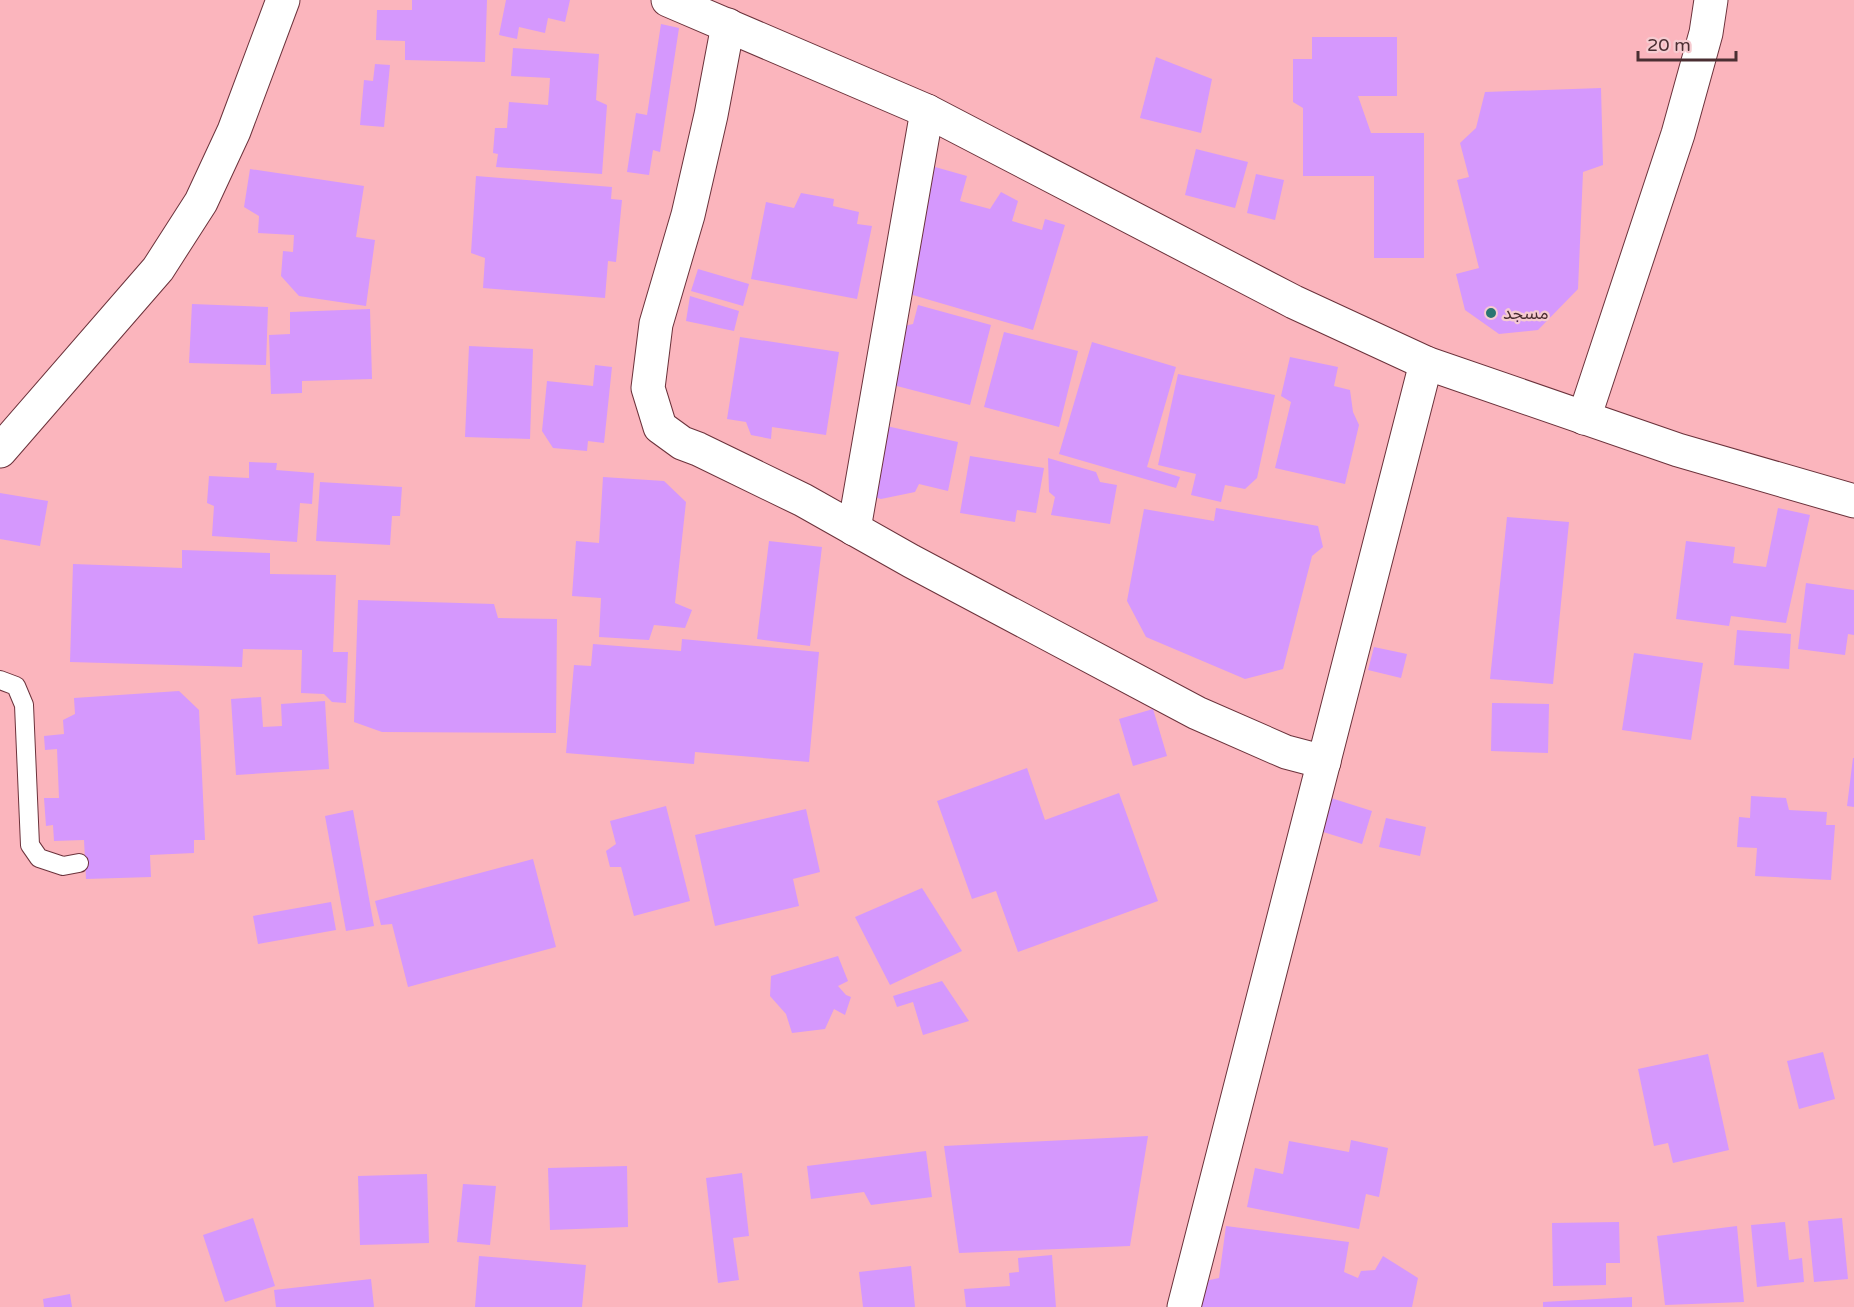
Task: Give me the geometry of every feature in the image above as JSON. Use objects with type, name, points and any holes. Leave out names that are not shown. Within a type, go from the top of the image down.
[{"type":"street","points":[[0,451],[158,269],[201,201],[234,131],[283,0]]},
{"type":"street","points":[[668,0],[927,111],[1294,302],[1426,363],[1678,450],[1854,501]]},
{"type":"street","points":[[1584,418],[1678,134],[1706,33],[1712,0]]},
{"type":"street","points":[[728,25],[691,204],[656,324],[648,388],[660,427],[682,443],[803,500],[1197,713],[1286,752],[1324,762]]},
{"type":"street","points":[[854,529],[927,111]]},
{"type":"street","points":[[1184,1307],[1426,363]]},
{"type":"lane","points":[[0,680],[16,687],[24,705],[30,845],[39,858],[63,866],[79,863]]},
{"type":"building","points":[[412,0],[487,0],[485,62],[405,60],[405,41],[376,40],[377,10],[412,10]]},
{"type":"building","points":[[506,0],[570,0],[565,22],[548,18],[545,33],[519,27],[517,39],[499,35]]},
{"type":"building","points":[[661,24],[679,28],[660,152],[653,150],[649,175],[627,172],[636,113],[647,115]]},
{"type":"building","points":[[1312,37],[1397,37],[1397,96],[1358,96],[1371,133],[1424,133],[1424,258],[1374,258],[1374,176],[1303,176],[1303,108],[1293,102],[1293,59],[1312,59]]},
{"type":"building","points":[[513,48],[599,54],[596,100],[607,105],[602,174],[496,167],[498,154],[493,153],[495,128],[507,128],[509,102],[548,105],[550,78],[511,76]]},
{"type":"building","points":[[1156,57],[1212,79],[1201,133],[1140,118]]},
{"type":"building","points":[[375,64],[390,65],[384,127],[360,125],[364,80],[373,81]]},
{"type":"building","points":[[1601,88],[1603,165],[1583,172],[1578,289],[1538,330],[1499,334],[1465,310],[1456,274],[1479,268],[1457,180],[1469,177],[1460,143],[1476,128],[1485,92]]},
{"type":"building","points":[[1196,149],[1248,162],[1235,208],[1185,195]]},
{"type":"building","points":[[935,167],[967,176],[960,201],[990,209],[1001,192],[1018,201],[1012,221],[1042,230],[1045,219],[1065,225],[1033,330],[899,291]]},
{"type":"building","points":[[250,169],[364,186],[356,237],[375,240],[366,306],[299,296],[281,276],[283,251],[293,252],[294,235],[258,233],[259,216],[244,207]]},
{"type":"building","points":[[1256,174],[1284,180],[1275,220],[1247,213]]},
{"type":"building","points":[[476,176],[612,187],[611,199],[622,200],[616,262],[608,261],[605,298],[483,288],[485,258],[471,253]]},
{"type":"building","points":[[801,193],[834,199],[833,206],[859,212],[857,224],[872,226],[857,299],[751,279],[766,202],[794,208]]},
{"type":"building","points":[[698,269],[749,284],[743,306],[691,291]]},
{"type":"building","points":[[690,296],[739,311],[734,331],[686,321]]},
{"type":"building","points":[[192,304],[268,307],[266,365],[189,363]]},
{"type":"building","points":[[918,305],[991,325],[970,405],[893,385],[899,327],[913,324]]},
{"type":"building","points":[[370,309],[372,379],[302,381],[302,393],[271,394],[269,335],[290,334],[290,312]]},
{"type":"building","points":[[1004,332],[1078,351],[1059,427],[984,407]]},
{"type":"building","points":[[740,337],[839,352],[826,435],[772,427],[771,439],[751,435],[746,422],[727,419]]},
{"type":"building","points":[[1092,342],[1176,367],[1147,467],[1180,477],[1176,488],[1059,454]]},
{"type":"building","points":[[469,346],[533,349],[530,439],[465,437]]},
{"type":"building","points":[[1290,357],[1338,367],[1334,386],[1350,390],[1353,412],[1359,425],[1345,484],[1275,468],[1291,402],[1281,396]]},
{"type":"building","points":[[595,365],[612,367],[604,443],[588,441],[587,451],[553,448],[542,431],[547,381],[593,386]]},
{"type":"building","points":[[1178,374],[1275,395],[1257,478],[1245,489],[1225,485],[1221,502],[1191,495],[1196,474],[1158,465]]},
{"type":"building","points":[[882,425],[958,442],[948,491],[919,484],[915,492],[881,499],[866,495]]},
{"type":"building","points":[[970,456],[1044,468],[1036,513],[1017,510],[1015,522],[960,513]]},
{"type":"building","points":[[1048,458],[1096,472],[1100,482],[1117,485],[1110,524],[1051,515],[1055,497],[1049,492]]},
{"type":"building","points":[[249,462],[277,463],[276,470],[314,473],[312,504],[300,503],[297,542],[212,536],[214,506],[207,503],[209,476],[249,478]]},
{"type":"building","points":[[603,477],[664,481],[686,502],[675,603],[692,610],[685,628],[654,625],[649,640],[599,637],[601,598],[572,596],[576,541],[599,543]]},
{"type":"building","points":[[320,482],[402,487],[400,516],[392,516],[390,545],[316,541]]},
{"type":"building","points":[[0,493],[48,501],[40,546],[0,539]]},
{"type":"building","points":[[1216,508],[1318,526],[1323,547],[1312,556],[1283,669],[1245,679],[1146,637],[1127,601],[1144,509],[1214,521]]},
{"type":"building","points":[[1778,508],[1810,515],[1786,623],[1731,616],[1729,626],[1676,619],[1686,541],[1735,547],[1733,563],[1766,567]]},
{"type":"building","points":[[1507,517],[1569,522],[1553,684],[1490,679]]},
{"type":"building","points":[[769,541],[822,547],[810,646],[757,639]]},
{"type":"building","points":[[182,550],[270,553],[270,574],[336,575],[333,652],[348,652],[346,703],[332,702],[324,694],[301,693],[302,650],[243,649],[242,667],[70,662],[73,564],[182,568]]},
{"type":"building","points":[[1806,583],[1854,590],[1854,635],[1848,634],[1845,655],[1798,649]]},
{"type":"building","points":[[358,600],[494,604],[498,618],[557,619],[556,733],[382,732],[354,722]]},
{"type":"building","points":[[1737,630],[1791,634],[1789,669],[1734,665]]},
{"type":"building","points":[[682,639],[819,652],[809,762],[695,752],[694,764],[566,753],[574,665],[591,666],[593,644],[681,651]]},
{"type":"building","points":[[1374,647],[1407,654],[1401,678],[1368,670]]},
{"type":"building","points":[[1634,653],[1703,663],[1691,740],[1622,730]]},
{"type":"building","points":[[179,691],[199,710],[205,840],[194,840],[194,853],[150,855],[151,877],[86,879],[84,840],[54,841],[53,825],[46,826],[44,798],[59,798],[57,749],[45,750],[44,736],[64,734],[63,720],[75,714],[74,698]]},
{"type":"building","points":[[261,697],[263,727],[282,726],[281,704],[325,701],[329,769],[236,775],[231,699]]},
{"type":"building","points":[[1492,703],[1549,704],[1548,753],[1491,751]]},
{"type":"building","points":[[1153,709],[1167,756],[1133,766],[1119,719]]},
{"type":"building","points":[[1854,758],[1854,807],[1847,806]]},
{"type":"building","points":[[1027,768],[1045,820],[1119,793],[1158,901],[1018,952],[996,891],[972,899],[937,801]]},
{"type":"building","points":[[1751,796],[1786,798],[1789,810],[1827,812],[1826,825],[1835,825],[1831,880],[1755,876],[1757,848],[1737,847],[1739,817],[1750,818]]},
{"type":"building","points":[[1331,798],[1372,811],[1362,844],[1320,831]]},
{"type":"building","points":[[666,806],[690,901],[634,916],[621,867],[610,867],[606,851],[616,844],[610,821]]},
{"type":"building","points":[[806,809],[820,872],[793,879],[799,906],[715,926],[695,835]]},
{"type":"building","points":[[353,810],[374,926],[346,931],[325,816]]},
{"type":"building","points":[[1386,818],[1426,827],[1420,856],[1379,847]]},
{"type":"building","points":[[533,859],[556,947],[408,987],[392,924],[381,925],[375,901]]},
{"type":"building","points":[[922,888],[962,951],[890,985],[855,917]]},
{"type":"building","points":[[331,902],[336,930],[258,944],[253,916]]},
{"type":"building","points":[[838,956],[848,981],[838,986],[851,997],[845,1015],[834,1009],[825,1029],[792,1033],[786,1014],[770,996],[771,976]]},
{"type":"building","points":[[942,981],[969,1021],[923,1035],[913,1002],[897,1007],[893,996]]},
{"type":"building","points":[[1823,1052],[1835,1099],[1799,1109],[1787,1061]]},
{"type":"building","points":[[1708,1054],[1729,1150],[1673,1163],[1668,1143],[1654,1146],[1638,1069]]},
{"type":"building","points":[[1148,1136],[1130,1246],[959,1253],[944,1146]]},
{"type":"building","points":[[1351,1140],[1388,1148],[1379,1197],[1366,1194],[1359,1229],[1247,1207],[1255,1168],[1283,1174],[1289,1141],[1349,1152]]},
{"type":"building","points":[[926,1151],[932,1197],[871,1205],[864,1192],[811,1199],[807,1166]]},
{"type":"building","points":[[627,1166],[628,1227],[550,1230],[548,1168]]},
{"type":"building","points":[[742,1173],[749,1236],[733,1238],[739,1280],[718,1283],[706,1178]]},
{"type":"building","points":[[427,1174],[429,1243],[360,1245],[358,1176]]},
{"type":"building","points":[[463,1184],[496,1186],[490,1245],[457,1242]]},
{"type":"building","points":[[253,1218],[275,1286],[225,1302],[203,1235]]},
{"type":"building","points":[[1842,1218],[1848,1279],[1814,1282],[1808,1221]]},
{"type":"building","points":[[1619,1222],[1620,1263],[1606,1263],[1606,1285],[1553,1286],[1552,1223]]},
{"type":"building","points":[[1785,1222],[1789,1260],[1802,1258],[1804,1282],[1757,1287],[1751,1225]]},
{"type":"building","points":[[1226,1226],[1349,1242],[1344,1272],[1358,1278],[1361,1271],[1375,1270],[1383,1256],[1418,1278],[1412,1307],[1196,1307],[1205,1281],[1219,1278]]},
{"type":"building","points":[[1737,1226],[1744,1302],[1665,1305],[1657,1236]]},
{"type":"building","points":[[1052,1255],[1056,1307],[966,1307],[964,1289],[1010,1286],[1009,1273],[1019,1272],[1018,1258]]},
{"type":"building","points":[[479,1256],[586,1265],[582,1307],[475,1307]]},
{"type":"building","points":[[911,1266],[915,1307],[863,1307],[859,1272]]},
{"type":"building","points":[[371,1279],[374,1307],[276,1307],[274,1290]]},
{"type":"building","points":[[70,1294],[72,1307],[44,1307],[43,1299]]},
{"type":"building","points":[[1632,1297],[1632,1307],[1543,1307],[1543,1302]]},
{"type":"place","name":"مسجد","points":[[1491,313]]}]
